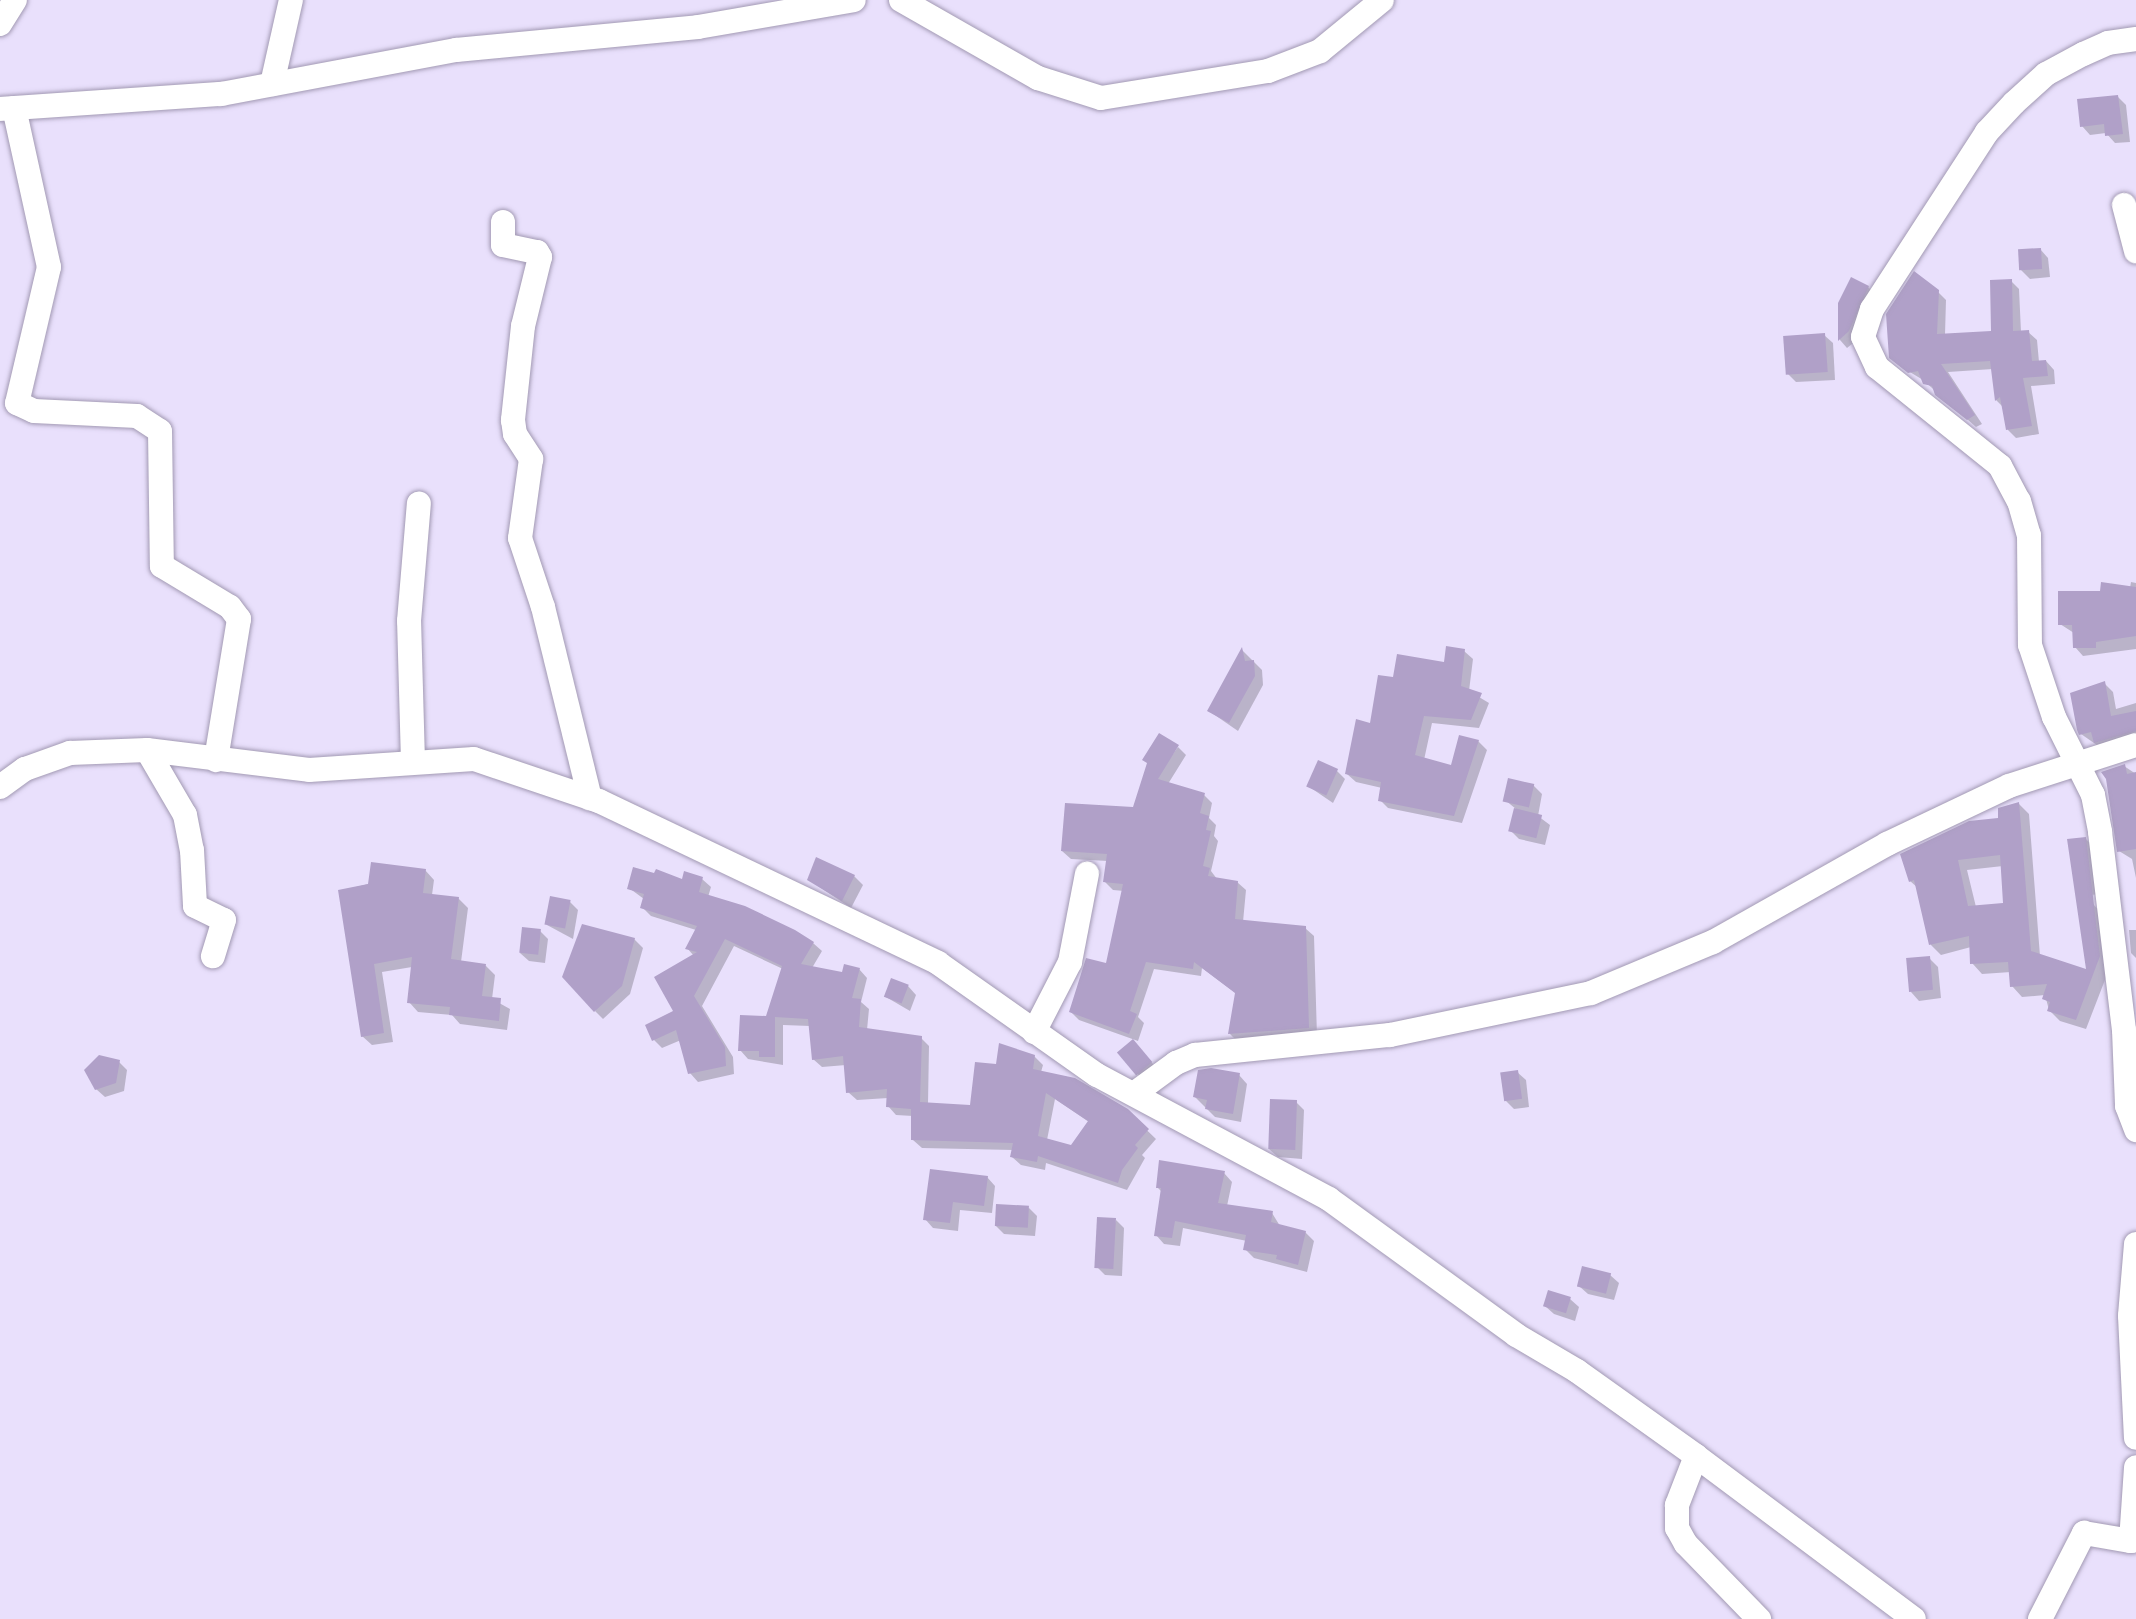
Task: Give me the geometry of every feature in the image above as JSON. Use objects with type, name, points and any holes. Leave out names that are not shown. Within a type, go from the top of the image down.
[{"type":"street","points":[[0,24],[15,0]]},
{"type":"street","points":[[272,84],[291,0]]},
{"type":"street","points":[[216,760],[239,619],[230,607],[162,566],[160,432],[137,416],[34,411],[17,403],[48,267],[7,109],[221,94],[456,50],[698,27],[854,0]]},
{"type":"street","points":[[901,0],[1038,78],[1101,98],[1268,71],[1320,51],[1382,0]]},
{"type":"street","points":[[2136,38],[2108,43],[2046,74],[1987,132],[1872,309],[1863,337],[1877,367],[2000,466],[2019,501],[2029,535],[2030,645],[2054,717],[2093,795],[2106,867],[2131,1105],[2136,1130]]},
{"type":"street","points":[[2124,205],[2136,251]]},
{"type":"street","points":[[503,222],[499,239],[503,245],[540,257],[523,326],[513,421],[515,434],[531,459],[520,538],[543,607],[590,798]]},
{"type":"street","points":[[413,762],[409,621],[419,503]]},
{"type":"street","points":[[1135,1093],[1176,1063],[1195,1055],[1390,1035],[1591,993],[1713,942],[1886,844],[2009,786],[2045,772],[2079,767],[2136,745]]},
{"type":"street","points":[[147,750],[185,814],[192,849],[195,906],[224,920],[212,956]]},
{"type":"street","points":[[0,787],[24,769],[70,753],[147,750],[309,770],[474,759],[590,798],[938,963],[1097,1075],[1329,1199],[1516,1335],[1577,1371],[1914,1619]]},
{"type":"street","points":[[1034,1032],[1070,962],[1087,874]]},
{"type":"street","points":[[2136,1244],[2130,1317],[2136,1438]]},
{"type":"street","points":[[1696,1457],[1677,1505],[1677,1528],[1686,1544],[1759,1619]]},
{"type":"street","points":[[2040,1619],[2084,1534],[2133,1539],[2136,1468]]},
{"type":"building","points":[[2118,95],[2123,134],[2105,136],[2104,124],[2080,127],[2077,99]]},
{"type":"building","points":[[2041,248],[2042,269],[2019,270],[2018,249]]},
{"type":"building","points":[[1914,271],[1939,290],[1937,334],[1991,331],[1990,280],[2012,279],[2013,331],[2029,330],[2032,361],[2046,360],[2048,376],[2023,378],[2032,426],[2006,430],[2000,397],[1995,401],[1990,361],[1941,364],[1975,415],[1967,420],[1935,395],[1932,386],[1923,384],[1918,371],[1908,373],[1889,358],[1886,314]]},
{"type":"building","points":[[1851,277],[1869,286],[1849,331],[1838,341],[1838,303]]},
{"type":"building","points":[[1825,333],[1828,372],[1786,375],[1783,336]]},
{"type":"building","points":[[2101,582],[2136,587],[2136,636],[2096,642],[2096,648],[2073,648],[2072,625],[2058,625],[2058,591],[2100,591]]},
{"type":"building","points":[[1446,646],[1465,649],[1461,686],[1482,693],[1471,720],[1424,716],[1415,755],[1451,765],[1459,735],[1479,740],[1454,816],[1378,801],[1381,782],[1345,774],[1356,719],[1370,723],[1378,675],[1393,677],[1397,654],[1444,662]]},
{"type":"building","points":[[1242,647],[1245,661],[1254,660],[1255,676],[1229,723],[1207,711]]},
{"type":"building","points":[[2105,681],[2111,716],[2136,711],[2136,731],[2094,743],[2091,732],[2079,735],[2070,693]]},
{"type":"building","points":[[1159,733],[1179,745],[1158,779],[1205,793],[1200,813],[1209,816],[1206,830],[1211,831],[1203,866],[1210,868],[1208,876],[1238,881],[1235,919],[1306,926],[1309,1028],[1228,1034],[1235,993],[1194,962],[1193,969],[1146,962],[1130,1011],[1137,1014],[1129,1034],[1069,1012],[1086,958],[1106,963],[1123,884],[1103,882],[1107,854],[1061,851],[1065,803],[1133,807],[1147,763],[1142,760]]},
{"type":"building","points":[[1318,760],[1338,769],[1326,795],[1306,786]]},
{"type":"building","points":[[2125,764],[2127,774],[2136,772],[2136,849],[2117,852],[2106,779],[2101,772]]},
{"type":"building","points":[[1508,778],[1534,784],[1529,807],[1503,801]]},
{"type":"building","points":[[2019,802],[2031,951],[2086,969],[2067,839],[2086,837],[2100,956],[2076,1020],[2047,1011],[2050,1002],[2042,999],[2047,984],[2010,987],[2008,962],[1970,964],[1969,936],[1929,945],[1914,880],[1909,882],[1900,854],[1969,821],[1998,818],[1998,808]],"holes":[[[2000,855],[2003,903],[1968,906],[1958,860]]]},
{"type":"building","points":[[1514,808],[1542,815],[1536,838],[1508,831]]},
{"type":"building","points":[[816,857],[855,875],[842,901],[807,880]]},
{"type":"building","points":[[371,862],[426,869],[423,893],[459,897],[451,959],[486,964],[482,996],[501,998],[499,1021],[449,1015],[450,1007],[407,1003],[412,957],[374,964],[384,1033],[361,1037],[338,890],[368,884]]},
{"type":"building","points":[[633,867],[654,873],[656,869],[682,879],[684,871],[703,877],[699,892],[745,906],[814,942],[801,964],[842,972],[844,964],[860,968],[852,998],[861,999],[859,1027],[922,1036],[920,1102],[970,1105],[975,1062],[996,1064],[999,1043],[1035,1055],[1033,1069],[1075,1078],[1128,1109],[1149,1129],[1135,1145],[1138,1148],[1122,1170],[1118,1183],[1038,1156],[1037,1162],[1010,1157],[1013,1143],[911,1140],[911,1109],[886,1107],[887,1089],[846,1093],[843,1056],[812,1060],[808,1019],[775,1017],[775,1057],[759,1057],[759,1051],[738,1051],[740,1015],[766,1016],[782,966],[725,939],[694,996],[725,1047],[726,1066],[688,1074],[676,1030],[652,1041],[645,1025],[673,1011],[654,977],[697,952],[685,949],[697,926],[640,908],[644,894],[627,889]],"holes":[[[1046,1093],[1088,1121],[1071,1145],[1038,1136]]]},
{"type":"building","points":[[550,896],[571,900],[565,928],[544,924]]},
{"type":"building","points":[[582,924],[635,938],[622,986],[594,1012],[562,977]]},
{"type":"building","points":[[522,927],[541,929],[538,955],[519,953]]},
{"type":"building","points":[[1930,956],[1933,990],[1909,992],[1906,958]]},
{"type":"building","points":[[891,978],[909,985],[902,1003],[884,997]]},
{"type":"building","points":[[1133,1039],[1152,1062],[1136,1075],[1117,1052]]},
{"type":"building","points":[[99,1055],[120,1060],[116,1083],[95,1090],[84,1070]]},
{"type":"building","points":[[1211,1068],[1240,1073],[1233,1114],[1205,1109],[1207,1100],[1193,1097],[1198,1070]]},
{"type":"building","points":[[1518,1070],[1522,1099],[1504,1101],[1500,1073]]},
{"type":"building","points":[[1270,1099],[1297,1100],[1295,1150],[1268,1149]]},
{"type":"building","points":[[1159,1160],[1225,1171],[1218,1203],[1273,1211],[1271,1222],[1306,1231],[1298,1265],[1276,1259],[1277,1255],[1243,1250],[1246,1235],[1175,1221],[1172,1238],[1154,1236],[1161,1188],[1156,1188]]},
{"type":"building","points":[[930,1169],[988,1176],[984,1206],[953,1202],[950,1223],[923,1220]]},
{"type":"building","points":[[996,1204],[1029,1206],[1028,1228],[995,1226]]},
{"type":"building","points":[[1097,1217],[1116,1218],[1113,1269],[1094,1268]]},
{"type":"building","points":[[1582,1266],[1611,1273],[1606,1294],[1577,1286]]},
{"type":"building","points":[[1548,1290],[1571,1297],[1566,1313],[1543,1306]]}]
